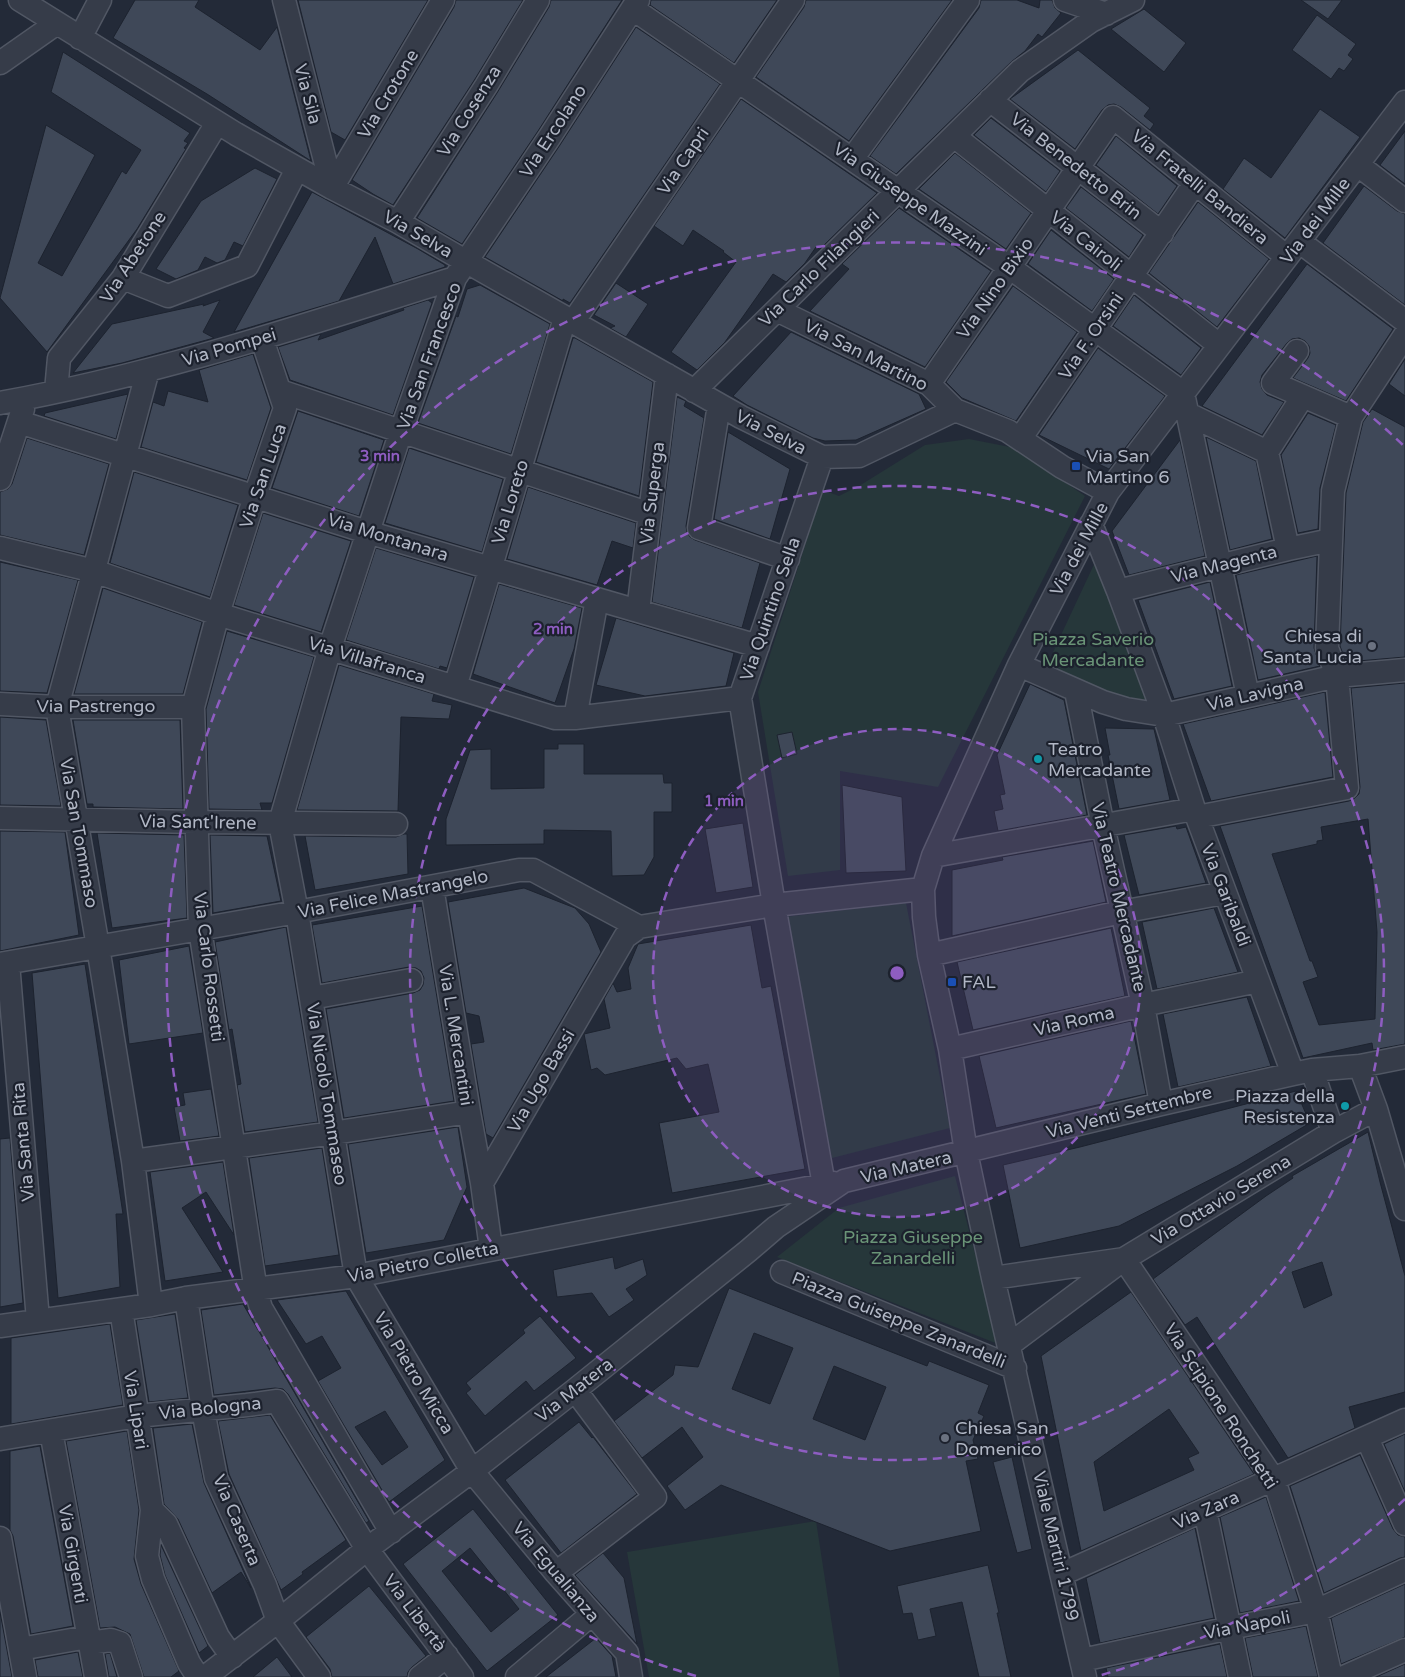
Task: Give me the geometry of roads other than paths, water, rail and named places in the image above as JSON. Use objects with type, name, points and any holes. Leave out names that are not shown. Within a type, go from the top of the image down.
[{"type":"street","name":"Via Selva","points":[[20,0],[217,122],[332,188],[398,222],[461,270],[569,320],[719,405],[822,457]]},
{"type":"street","points":[[80,38],[100,0]]},
{"type":"street","name":"Via Sila","points":[[284,0],[332,188]]},
{"type":"street","name":"Via Crotone","points":[[332,188],[443,0]]},
{"type":"street","name":"Via Cosenza","points":[[398,222],[486,86],[538,0]]},
{"type":"street","name":"Via Capri","points":[[569,320],[793,0]]},
{"type":"street","points":[[852,159],[968,0]]},
{"type":"street","points":[[1065,0],[1106,14]]},
{"type":"street","name":"Via Carlo Filangieri","points":[[694,391],[1020,71],[1091,21],[1133,0]]},
{"type":"street","name":"Via Giuseppe Mazzini","points":[[636,5],[738,81],[1009,267],[1095,330],[1184,403],[1267,452]]},
{"type":"street","name":"Via Ercolano","points":[[461,270],[636,5]]},
{"type":"street","points":[[0,63],[57,24]]},
{"type":"street","name":"Via Benedetto Brin","points":[[990,100],[1162,232]]},
{"type":"street","name":"Via dei Mille","points":[[923,889],[933,856],[1019,665],[1108,492],[1184,403],[1219,345],[1358,165],[1398,126],[1405,102]]},
{"type":"street","name":"Via Nino Bixio","points":[[929,384],[1113,117]]},
{"type":"street","name":"Via Fratelli Bandiera","points":[[1113,117],[1195,183],[1294,250],[1405,321]]},
{"type":"street","name":"Via Abetone","points":[[56,391],[59,358],[123,278],[217,122]]},
{"type":"street","name":"Via Cairoli","points":[[954,136],[1219,345]]},
{"type":"street","points":[[1358,165],[1405,201]]},
{"type":"street","points":[[123,278],[168,296],[247,266],[298,169]]},
{"type":"street","name":"Via F. Orsini","points":[[1020,439],[1195,183]]},
{"type":"street","name":"Via Pompei","points":[[0,403],[148,370],[262,338],[461,270]]},
{"type":"street","name":"Via San Francesco","points":[[298,912],[280,823],[330,648],[401,431],[461,270]]},
{"type":"street","name":"Via San Martino","points":[[777,310],[929,384],[955,410],[1008,431],[1062,467],[1108,492]]},
{"type":"street","name":"Via Loreto","points":[[455,687],[519,471],[569,320]]},
{"type":"street","points":[[933,856],[1103,826],[1347,788],[1337,676],[1327,648],[1333,491],[1351,417],[1405,335]]},
{"type":"street","name":"Via San Luca","points":[[218,614],[285,408],[262,338]]},
{"type":"street","points":[[1296,350],[1274,383],[1351,417]]},
{"type":"street","name":"Via San Tommaso","points":[[148,370],[57,707],[133,1161],[151,1305]]},
{"type":"street","name":"Via Superga","points":[[638,611],[667,375]]},
{"type":"street","points":[[280,391],[650,514]]},
{"type":"street","points":[[1288,549],[1267,452],[1303,396]]},
{"type":"street","points":[[0,479],[26,398]]},
{"type":"street","points":[[1184,403],[1248,696]]},
{"type":"street","points":[[719,405],[700,528],[788,558]]},
{"type":"street","points":[[822,457],[859,456],[955,410]]},
{"type":"street","name":"Via Montanara","points":[[19,422],[368,532],[758,646]]},
{"type":"street","name":"Via Quintino Sella","points":[[774,904],[740,698],[822,457]]},
{"type":"street","points":[[1019,665],[1103,702],[1126,709],[1164,715],[1091,524]]},
{"type":"street","name":"Via Magenta","points":[[1118,591],[1220,565],[1331,540]]},
{"type":"street","name":"Via Villafranca","points":[[0,548],[94,571],[218,614],[555,718],[575,718],[740,698]]},
{"type":"street","points":[[575,718],[597,599]]},
{"type":"street","name":"Via Carlo Rossetti","points":[[218,614],[193,707],[200,929],[256,1290],[261,1308],[391,1532]]},
{"type":"street","name":"Via Lavigna","points":[[1164,715],[1337,676],[1405,670]]},
{"type":"street","name":"Via Teatro Mercadante","points":[[1076,691],[1121,912],[1143,1005],[1161,1104]]},
{"type":"street","name":"Via Pastrengo","points":[[0,704],[57,707],[193,707]]},
{"type":"street","name":"Via Garibaldi","points":[[1164,715],[1195,813],[1258,981],[1302,1072]]},
{"type":"street","name":"Via Sant'Irene","points":[[0,818],[396,824]]},
{"type":"street","name":"Via Felice Mastrangelo","points":[[4,964],[298,912],[519,870],[533,870],[638,927]]},
{"type":"street","name":"Via L. Mercantini","points":[[432,887],[482,1183]]},
{"type":"street","points":[[638,927],[774,904],[923,889],[924,917],[929,955],[950,1050],[966,1152]]},
{"type":"street","points":[[929,955],[1121,912],[1224,893]]},
{"type":"street","points":[[774,904],[834,1183]]},
{"type":"street","name":"Via Nicolò Tommaseo","points":[[298,912],[356,1276]]},
{"type":"street","name":"Via Ugo Bassi","points":[[482,1183],[626,937],[638,927]]},
{"type":"street","name":"Via Santa Rita","points":[[4,964],[38,1320]]},
{"type":"street","points":[[311,998],[411,980]]},
{"type":"street","name":"Via Roma","points":[[950,1050],[1143,1005],[1258,981]]},
{"type":"street","points":[[1379,1117],[1326,1136],[1302,1072],[1367,1064],[1405,1056]]},
{"type":"street","points":[[1367,1064],[1379,1117],[1405,1209]]},
{"type":"street","name":"Via Venti Settembre","points":[[966,1152],[1161,1104],[1302,1072]]},
{"type":"street","points":[[133,1161],[469,1112]]},
{"type":"street","name":"Via Ottavio Serena","points":[[1009,1345],[1124,1259],[1326,1136]]},
{"type":"street","name":"Via Matera","points":[[205,1677],[367,1549],[575,1390],[748,1251],[776,1226],[834,1183],[966,1152]]},
{"type":"street","name":"Viale Martiri 1799","points":[[966,1152],[993,1278],[1083,1668]]},
{"type":"street","points":[[482,1183],[491,1249]]},
{"type":"street","name":"Via Pietro Colletta","points":[[0,1326],[151,1305],[186,1298],[356,1276],[834,1183]]},
{"type":"street","name":"Via Ottavio Serena","points":[[993,1278],[1124,1259]]},
{"type":"street","name":"Via Scipione Ronchetti","points":[[1124,1259],[1274,1480],[1316,1611],[1331,1677]]},
{"type":"street","name":"Piazza Guiseppe Zanardelli","points":[[782,1272],[1015,1368]]},
{"type":"street","name":"Via Pietro Micca","points":[[356,1276],[472,1470]]},
{"type":"street","name":"Via Caserta","points":[[186,1298],[203,1410],[216,1478],[265,1585],[278,1621],[319,1677]]},
{"type":"street","name":"Via Lipari","points":[[121,1309],[152,1510],[147,1556],[153,1579],[188,1663],[198,1677]]},
{"type":"street","points":[[556,1574],[655,1497],[575,1390]]},
{"type":"street","name":"Via Bologna","points":[[0,1439],[137,1416],[278,1400],[367,1549]]},
{"type":"street","name":"Via Zara","points":[[1062,1574],[1405,1420]]},
{"type":"street","name":"Via Girgenti","points":[[51,1431],[96,1677]]},
{"type":"street","points":[[1367,1438],[1405,1524]]},
{"type":"street","name":"Via Egualianza","points":[[472,1470],[556,1574],[626,1653],[631,1677]]},
{"type":"street","points":[[152,1510],[166,1524],[218,1637],[232,1656]]},
{"type":"street","points":[[1205,1510],[1240,1677]]},
{"type":"street","points":[[0,1538],[25,1677]]},
{"type":"street","name":"Via Libertà","points":[[367,1549],[462,1677]]},
{"type":"street","name":"Via Napoli","points":[[1083,1668],[1230,1628],[1316,1611],[1405,1570]]},
{"type":"street","points":[[517,1677],[592,1614]]},
{"type":"street","points":[[20,1649],[88,1640],[110,1640],[120,1643],[130,1677]]},
{"type":"street","points":[[1344,1677],[1405,1650]]},
{"type":"street","points":[[420,1677],[447,1656]]},
{"type":"place","name":"Via San Martino 6","points":[[1076,466]]},
{"type":"place","name":"Chiesa di Santa Lucia","points":[[1372,646]]},
{"type":"place","name":"Teatro Mercadante","points":[[1038,759]]},
{"type":"place","name":"FAL","points":[[952,982]]},
{"type":"place","name":"Piazza della Resistenza","points":[[1345,1106]]},
{"type":"place","name":"Chiesa San Domenico","points":[[945,1438]]},
{"type":"park label","name":"Piazza Saverio Mercadante","points":[[1093,649]]},
{"type":"park label","name":"Piazza Giuseppe Zanardelli","points":[[913,1247]]}]
